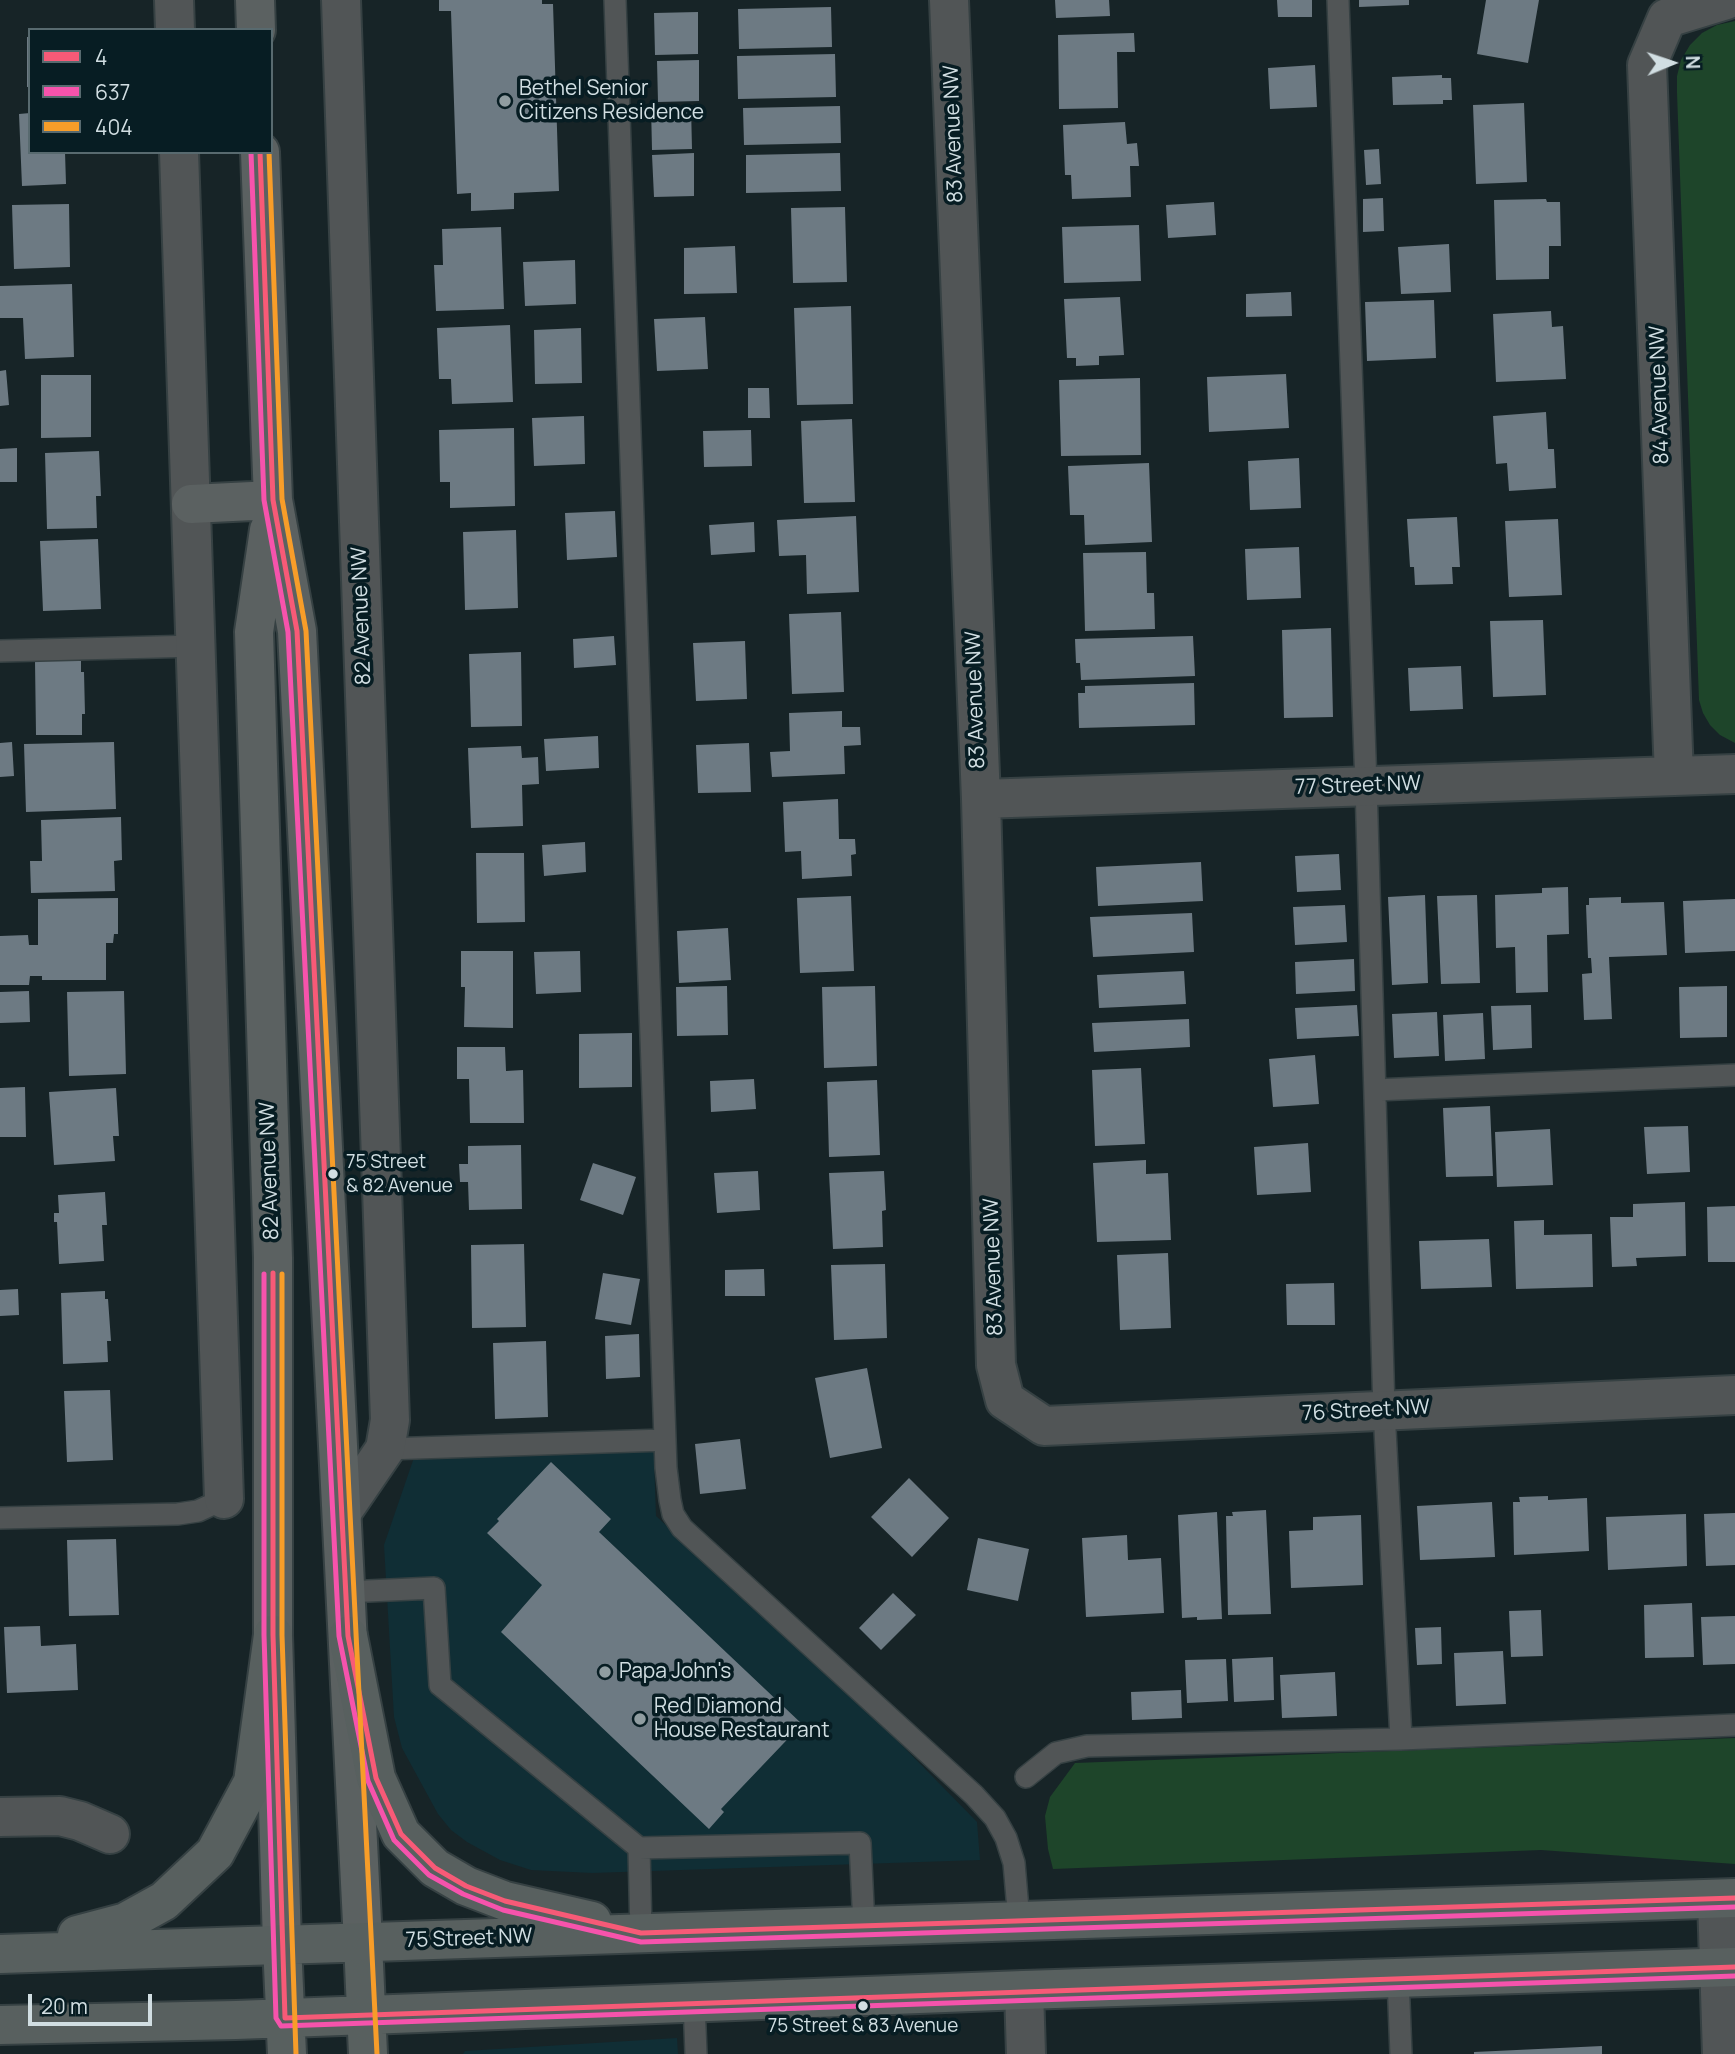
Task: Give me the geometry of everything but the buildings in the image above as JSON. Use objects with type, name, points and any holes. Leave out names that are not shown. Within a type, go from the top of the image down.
[{"type":"main road","points":[[254,0],[256,28]]},
{"type":"main road","name":"82 Avenue NW","points":[[260,154],[273,500],[297,631],[368,2054]]},
{"type":"main road","points":[[191,504],[273,500]]},
{"type":"main road","name":"82 Avenue NW","points":[[273,500],[254,632],[273,1258],[273,1635],[286,2036]]},
{"type":"main road","points":[[0,1951],[126,1922],[163,1901],[215,1853],[253,1782],[273,1635]]},
{"type":"main road","points":[[348,1636],[376,1778],[401,1834],[432,1865],[466,1886],[505,1901],[642,1933]]},
{"type":"main road","name":"75 Street NW","points":[[0,1951],[363,1942],[1726,1898]]},
{"type":"main road","points":[[0,2025],[286,2036],[366,2015],[1727,1967]]},
{"type":"street","points":[[174,0],[175,28]]},
{"type":"street","name":"82 Avenue NW","points":[[341,0],[390,1420],[385,1450],[342,1512]]},
{"type":"street","name":"83 Avenue NW","points":[[949,0],[981,799],[996,1366],[1005,1400]]},
{"type":"street","name":"84 Avenue NW","points":[[1674,776],[1647,65],[1667,18],[1726,0]]},
{"type":"street","points":[[179,154],[224,1499]]},
{"type":"street","name":"77 Street NW","points":[[981,799],[1735,774]]},
{"type":"street","name":"76 Street NW","points":[[1005,1400],[1044,1426],[1735,1395]]},
{"type":"street","points":[[0,1817],[60,1816],[110,1834]]},
{"type":"street","points":[[1726,1898],[1726,2044]]},
{"type":"street","points":[[1024,1990],[1027,2054]]},
{"type":"lane","points":[[615,0],[665,1440],[670,1500],[682,1528],[974,1795],[995,1818],[1006,1839],[1014,1864],[1019,1921]]},
{"type":"lane","points":[[1338,0],[1366,785],[1384,1410],[1401,1739]]},
{"type":"lane","points":[[0,651],[196,646]]},
{"type":"lane","points":[[1375,1090],[1735,1075]]},
{"type":"lane","points":[[385,1450],[665,1440]]},
{"type":"lane","points":[[0,1518],[178,1514],[198,1511],[224,1499]]},
{"type":"lane","points":[[346,1592],[434,1588],[440,1685],[639,1848],[860,1843],[864,1926]]},
{"type":"lane","points":[[1026,1777],[1056,1753],[1087,1746],[1401,1739],[1735,1725]]},
{"type":"lane","points":[[639,1848],[642,1933]]},
{"type":"lane","points":[[1398,1978],[1401,2054]]},
{"type":"lane","points":[[694,2002],[696,2054]]},
{"type":"shaded area","points":[[653,1430],[656,1516],[889,1732],[977,1822],[980,1860],[592,1873],[531,1870],[500,1860],[467,1842],[451,1830],[438,1814],[402,1748],[394,1717],[384,1545],[420,1440]]},
{"type":"shaded area","points":[[677,2038],[678,2054],[463,2054],[465,2051]]},
{"type":"green space","points":[[1735,21],[1735,743],[1720,735],[1710,725],[1699,700],[1677,76],[1681,60],[1690,45],[1702,33],[1717,25]]},
{"type":"green space","points":[[1735,1738],[1735,1864],[1541,1850],[1053,1869],[1048,1849],[1045,1816],[1050,1797],[1075,1763]]},
{"type":"transit line","name":"637","points":[[251,154],[264,500],[288,632],[339,1636],[368,1781],[394,1840],[429,1875],[463,1894],[503,1910],[641,1942],[1735,1907]]},
{"type":"transit line","name":"4","points":[[260,154],[273,500],[297,631],[348,1636],[376,1778],[401,1834],[435,1868],[466,1886],[505,1901],[641,1933],[1735,1898]]},
{"type":"transit line","name":"404","points":[[269,154],[282,499],[306,631],[377,2054]]},
{"type":"transit line","name":"4","points":[[273,1273],[273,1635],[285,2018]]},
{"type":"transit line","name":"637","points":[[264,1274],[264,1635],[276,2018],[281,2026],[1735,1976]]},
{"type":"transit line","name":"404","points":[[282,1274],[282,1635],[296,2054]]},
{"type":"transit line","name":"4","points":[[285,2018],[1735,1967]]},
{"type":"place","name":"Bethel Senior Citizens Residence","points":[[505,101]]},
{"type":"place","name":"75 Street & 82 Avenue","points":[[333,1174]]},
{"type":"place","name":"Papa John's","points":[[605,1672]]},
{"type":"place","name":"Red Diamond House Restaurant","points":[[640,1719]]},
{"type":"place","name":"75 Street & 83 Avenue","points":[[863,2006]]}]
